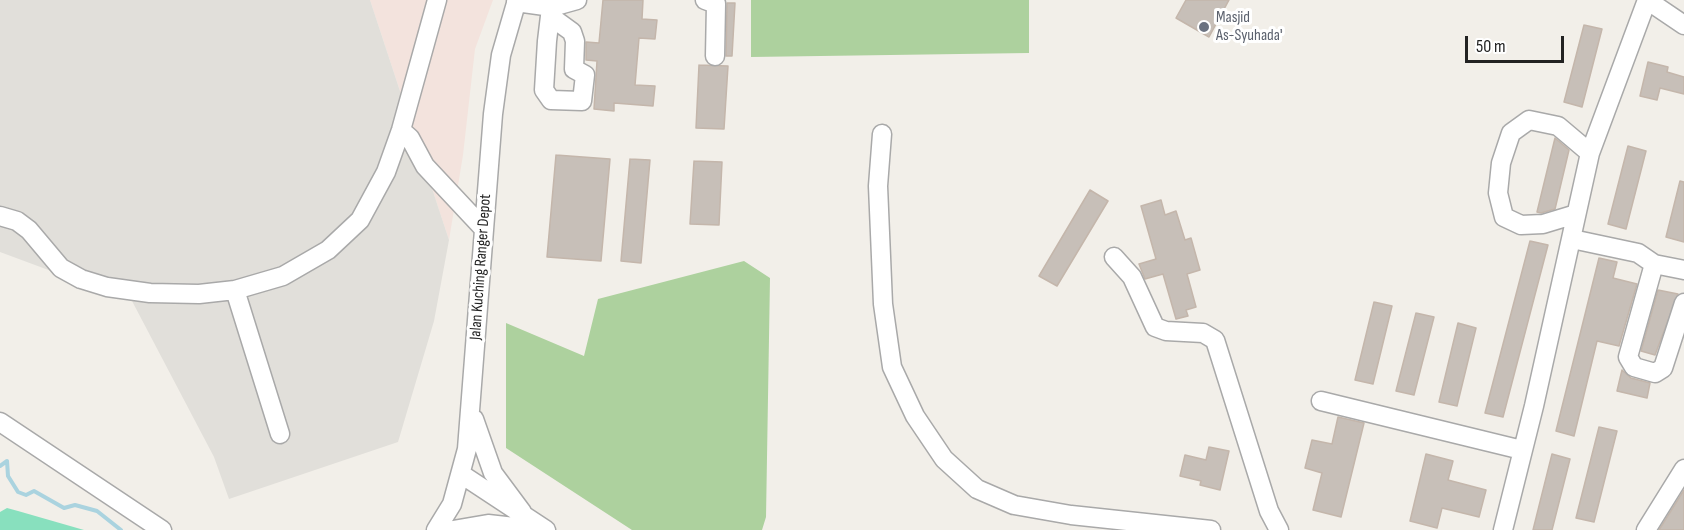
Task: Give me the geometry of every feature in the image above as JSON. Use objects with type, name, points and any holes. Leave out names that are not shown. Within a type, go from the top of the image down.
[{"type":"street","points":[[0,216],[17,221],[29,230],[61,268],[81,279],[150,293],[199,294],[235,290],[283,276],[328,250],[360,220],[386,172],[401,130],[437,0]]},
{"type":"street","points":[[551,12],[578,0]]},
{"type":"street","points":[[705,0],[716,4],[715,56]]},
{"type":"street","points":[[1503,530],[1590,153],[1647,0],[1684,25]]},
{"type":"street","points":[[516,1],[551,12],[572,32],[575,41],[574,69]]},
{"type":"street","name":"Jalan Kuching Ranger Depot","points":[[436,530],[452,504],[467,449],[498,78],[501,55],[516,1]]},
{"type":"street","points":[[546,67],[574,69],[585,75],[584,98],[576,102],[551,100],[546,96],[546,67],[551,12]]},
{"type":"street","points":[[1576,214],[1543,224],[1521,225],[1504,217],[1498,193],[1501,163],[1511,133],[1529,120],[1558,126],[1590,153]]},
{"type":"street","points":[[401,130],[410,138],[425,166],[484,229]]},
{"type":"street","points":[[882,134],[878,186],[883,304],[892,367],[915,416],[945,459],[977,489],[1014,505],[1071,515],[1211,530]]},
{"type":"street","points":[[1572,239],[1638,253],[1654,264],[1684,270]]},
{"type":"street","points":[[1114,257],[1132,277],[1155,327],[1166,331],[1203,333],[1215,340],[1269,511],[1279,530]]},
{"type":"street","points":[[1654,264],[1628,357],[1634,367],[1655,373],[1663,368],[1684,303]]},
{"type":"street","points":[[235,290],[280,434]]},
{"type":"street","points":[[1321,401],[1522,450]]},
{"type":"street","points":[[470,408],[493,473],[522,512]]},
{"type":"street","points":[[0,422],[162,530]]},
{"type":"street","points":[[1646,530],[1684,469]]},
{"type":"street","points":[[461,474],[522,512],[545,530]]},
{"type":"street","points":[[453,530],[488,524],[526,526],[545,530]]},
{"type":"shaded area","points":[[0,0],[370,0],[449,240],[434,321],[398,442],[229,499],[214,457],[132,301],[0,252]]},
{"type":"shaded area","points":[[370,0],[493,0],[475,49],[463,155],[449,240]]},
{"type":"green space","points":[[751,0],[1029,0],[1029,53],[751,57]]},
{"type":"green space","points":[[744,261],[770,278],[766,517],[762,530],[632,530],[506,448],[506,323],[584,356],[598,299]]},
{"type":"green space","points":[[7,508],[84,530],[0,530],[0,512]]},
{"type":"building","points":[[603,0],[643,0],[642,19],[657,20],[655,39],[639,38],[635,85],[655,86],[653,106],[614,103],[614,111],[594,109],[597,61],[586,60],[586,42],[599,43]]},
{"type":"building","name":"Masjid As-Syuhada'","points":[[1186,0],[1229,0],[1209,37],[1176,18]]},
{"type":"building","points":[[727,3],[735,3],[732,56],[726,56]]},
{"type":"building","points":[[1584,25],[1602,29],[1582,107],[1564,102]]},
{"type":"building","points":[[1648,62],[1668,67],[1667,72],[1684,77],[1684,94],[1660,88],[1657,100],[1640,96]]},
{"type":"building","points":[[699,65],[728,66],[724,129],[696,128]]},
{"type":"building","points":[[1555,138],[1569,150],[1555,209],[1541,213],[1537,212]]},
{"type":"building","points":[[1628,146],[1646,151],[1626,229],[1608,224]]},
{"type":"building","points":[[556,155],[610,159],[601,261],[547,257]]},
{"type":"building","points":[[630,159],[650,160],[641,263],[621,261]]},
{"type":"building","points":[[694,161],[722,162],[719,225],[690,224]]},
{"type":"building","points":[[1680,181],[1684,182],[1684,242],[1666,237]]},
{"type":"building","points":[[1090,190],[1108,201],[1057,286],[1039,276]]},
{"type":"building","points":[[1161,200],[1165,215],[1176,211],[1185,240],[1191,238],[1200,270],[1187,274],[1196,307],[1186,310],[1188,316],[1176,319],[1163,274],[1145,279],[1139,264],[1156,259],[1141,206]]},
{"type":"building","points":[[1530,241],[1548,245],[1503,417],[1485,413]]},
{"type":"building","points":[[1599,258],[1617,262],[1613,278],[1637,284],[1619,346],[1597,341],[1574,436],[1556,431]]},
{"type":"building","points":[[1658,290],[1678,294],[1655,355],[1641,351]]},
{"type":"building","points":[[1374,302],[1392,306],[1373,384],[1355,380]]},
{"type":"building","points":[[1416,313],[1434,317],[1414,395],[1396,391]]},
{"type":"building","points":[[1458,323],[1476,328],[1457,406],[1439,402]]},
{"type":"building","points":[[1622,370],[1631,378],[1650,383],[1647,398],[1617,391]]},
{"type":"building","points":[[1338,417],[1364,423],[1341,517],[1313,510],[1322,473],[1305,468],[1312,440],[1332,444]]},
{"type":"building","points":[[1599,427],[1617,431],[1594,522],[1576,518]]},
{"type":"building","points":[[1209,447],[1229,451],[1220,490],[1200,485],[1201,481],[1180,476],[1185,455],[1206,460]]},
{"type":"building","points":[[1426,454],[1453,461],[1448,480],[1486,490],[1479,517],[1442,508],[1437,528],[1410,521]]},
{"type":"building","points":[[1552,454],[1570,459],[1552,530],[1533,530]]},
{"type":"building","points":[[1684,490],[1684,530],[1659,530]]},
{"type":"waterway","points":[[0,466],[7,461],[8,476],[18,492],[26,495],[34,491],[64,508],[75,505],[97,511],[121,530]]},
{"type":"place","name":"Masjid As-Syuhada'","points":[[1204,27]]}]
